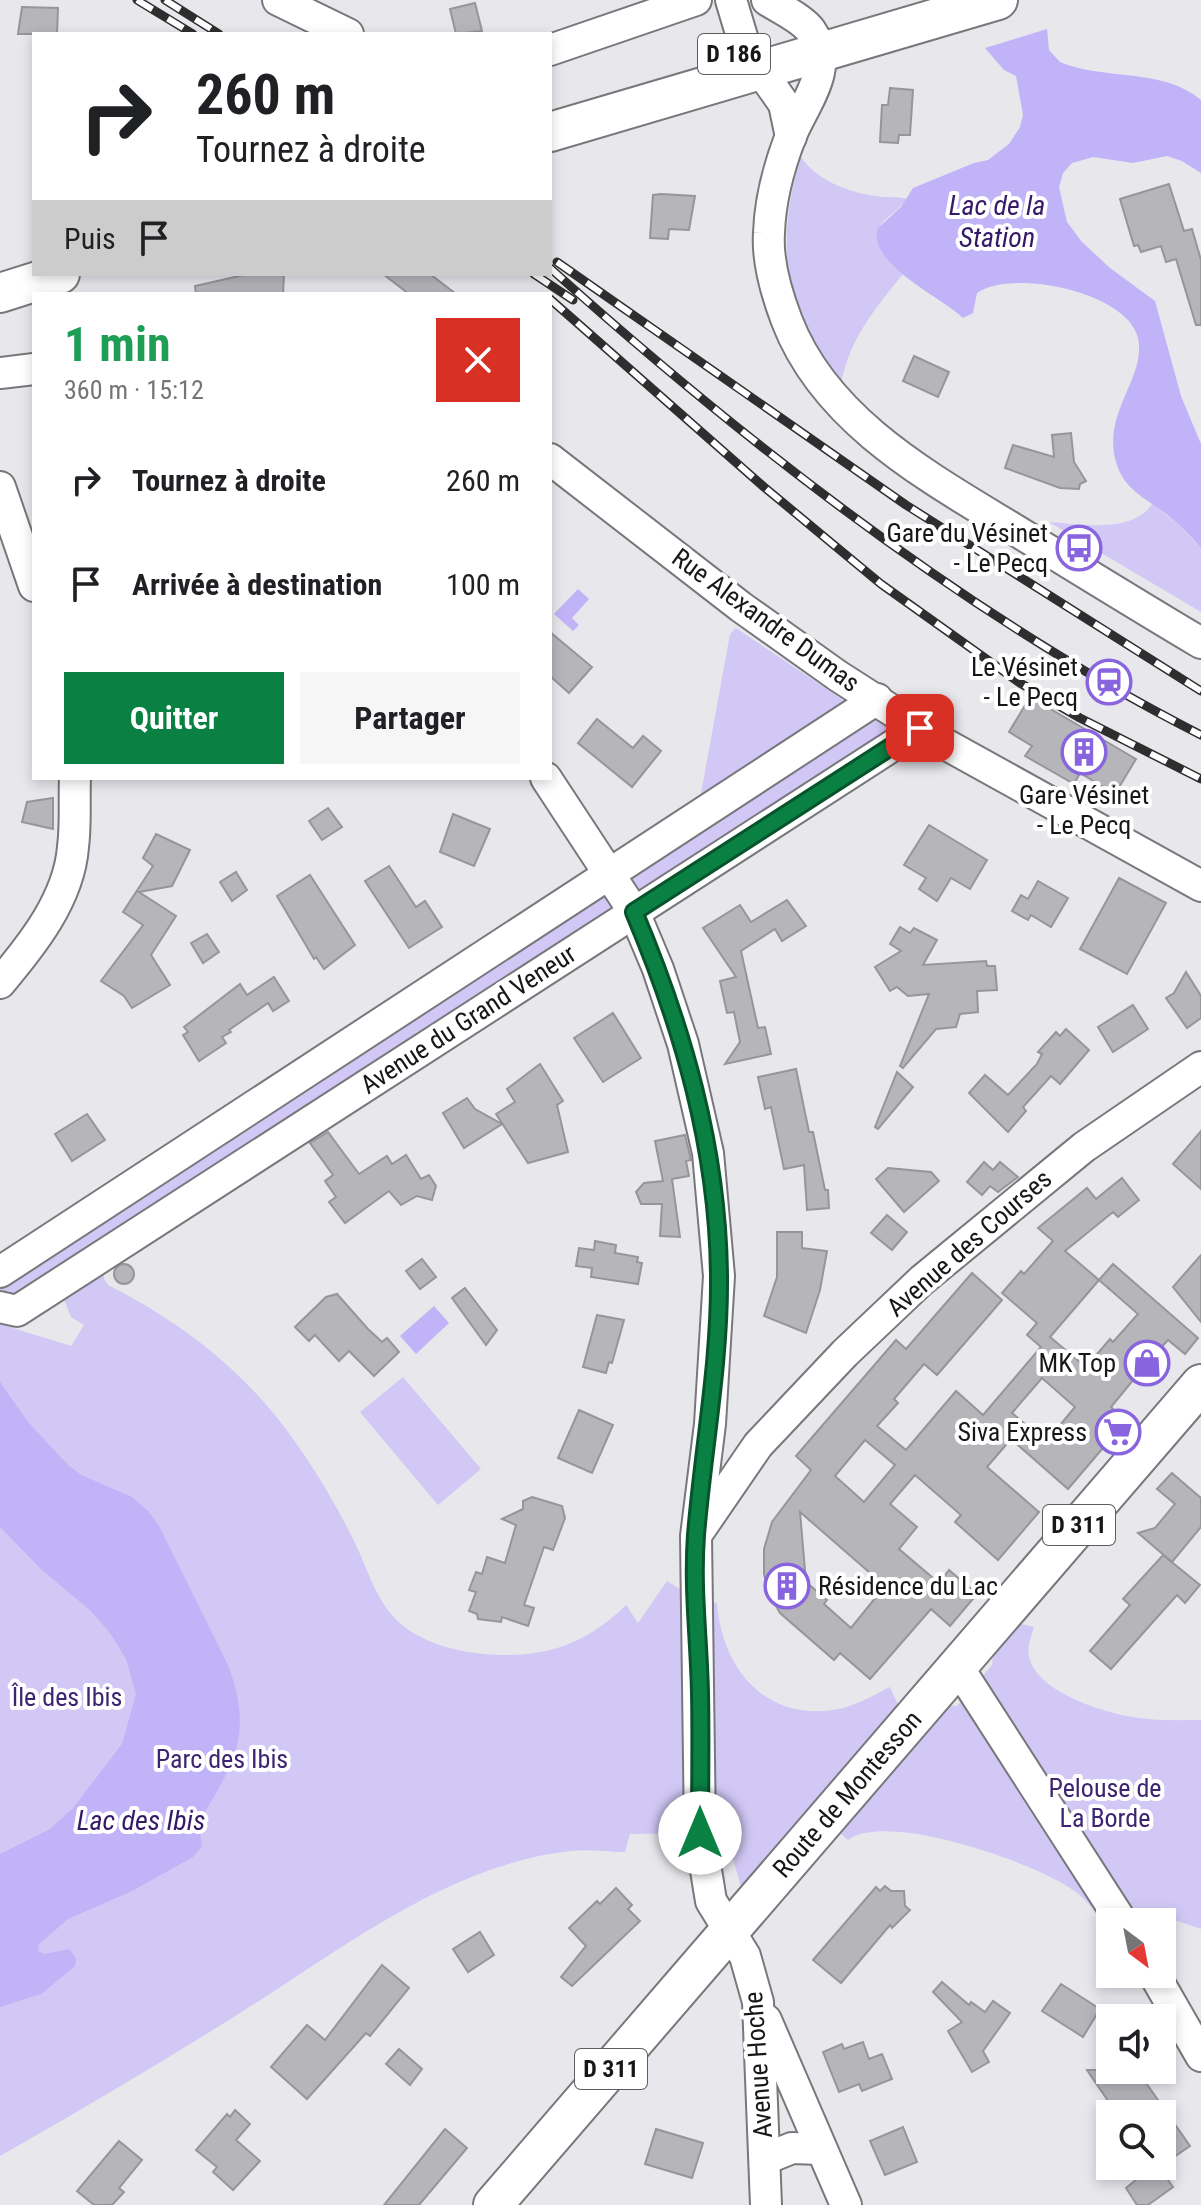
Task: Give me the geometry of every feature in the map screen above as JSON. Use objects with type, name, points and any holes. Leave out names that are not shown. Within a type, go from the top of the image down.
[{"type":"main road","name":"D 186","points":[[815,42],[918,0]]},
{"type":"main road","name":"D 186","points":[[552,131],[815,42],[998,0]]},
{"type":"main road","name":"D 186","points":[[552,109],[753,61]]},
{"type":"main road","points":[[0,266],[32,258]]},
{"type":"main road","points":[[0,293],[54,276]]},
{"type":"main road","name":"Route de Montesson","points":[[493,2205],[1197,1395]]},
{"type":"street","points":[[278,0],[344,32]]},
{"type":"street","points":[[552,49],[696,0]]},
{"type":"street","points":[[731,0],[753,61],[784,104],[791,137]]},
{"type":"street","points":[[767,0],[815,42],[816,90],[791,137],[777,184],[768,234],[774,279],[787,322],[805,358],[831,394],[857,421],[950,490],[1201,643]]},
{"type":"street","points":[[0,373],[32,369]]},
{"type":"street","name":"Rue Alexandre Dumas","points":[[552,461],[741,607],[838,676],[920,728],[1201,886]]},
{"type":"street","points":[[0,487],[32,580]]},
{"type":"street","name":"Avenue du Grand Veneur","points":[[0,1272],[877,699]]},
{"type":"street","name":"Avenue du Grand Veneur","points":[[9,1309],[920,728]]},
{"type":"street","points":[[0,983],[35,941],[60,894],[73,850],[75,780]]},
{"type":"street","name":"Avenue Hoche","points":[[547,780],[634,912],[658,969],[683,1044],[708,1153],[719,1276],[710,1424],[696,1536],[700,1833],[711,1901],[745,1956],[758,2002],[766,2205]]},
{"type":"street","name":"Avenue des Courses","points":[[696,1536],[758,1445],[845,1353],[922,1280],[1095,1138],[1201,1067]]},
{"type":"street","points":[[710,1424],[758,1445]]},
{"type":"street","points":[[958,1667],[1113,1908]]},
{"type":"street","points":[[1162,1988],[1201,2056]]},
{"type":"street","points":[[758,2002],[846,2205]]},
{"type":"street","points":[[765,2159],[792,2148],[820,2149]]},
{"type":"green space","points":[[801,157],[815,172],[844,188],[875,196],[907,199],[882,223],[877,240],[882,253],[903,274],[855,342],[840,390],[807,334],[790,279],[788,221]]},
{"type":"green space","points":[[1152,504],[1178,524],[1201,548],[1201,612],[1049,522],[1090,525],[1119,523],[1132,520]]},
{"type":"green space","points":[[736,628],[849,704],[698,810],[730,634]]},
{"type":"green space","points":[[877,719],[895,732],[637,896],[629,882],[630,875]]},
{"type":"green space","points":[[605,895],[615,908],[20,1296],[0,1297],[0,1278]]},
{"type":"green space","name":"Parc des Ibis","points":[[104,1270],[108,1285],[156,1312],[200,1343],[260,1398],[289,1433],[320,1479],[384,1605],[414,1633],[444,1646],[476,1653],[507,1655],[542,1652],[587,1635],[626,1605],[638,1623],[667,1581],[696,1599],[717,1603],[728,1650],[739,1670],[770,1699],[790,1708],[813,1711],[839,1709],[890,1687],[898,1705],[742,1890],[724,1828],[700,1833],[630,1834],[625,1852],[570,1851],[525,1859],[481,1873],[397,1913],[181,2050],[0,2156],[0,1324],[71,1346],[84,1325],[71,1317],[64,1299],[68,1291]]},
{"type":"green space","points":[[403,1377],[481,1469],[438,1505],[360,1412]]},
{"type":"green space","name":"Pelouse de La Borde","points":[[1021,1624],[1034,1627],[1029,1657],[1035,1670],[1045,1681],[1075,1700],[1125,1716],[1154,1720],[1201,1720],[1201,1929],[1176,1920],[1176,1908],[1096,1908],[1096,1913],[1076,1892],[1051,1877],[959,1843],[894,1832],[867,1833],[848,1840],[834,1828],[940,1705],[957,1706],[992,1665],[994,1644],[1002,1631],[1009,1637]]},
{"type":"water","name":"Lac de la Station","points":[[1047,29],[1049,50],[1060,62],[1077,68],[1151,78],[1186,90],[1201,100],[1201,173],[1167,156],[1133,163],[1093,157],[1072,163],[1063,173],[1059,187],[1067,222],[1082,242],[1110,268],[1155,301],[1181,396],[1201,444],[1201,548],[1176,522],[1133,489],[1118,468],[1113,449],[1114,431],[1139,353],[1138,338],[1130,322],[1114,308],[1092,297],[1041,284],[1016,283],[994,286],[977,293],[973,313],[963,318],[894,267],[877,241],[878,228],[901,207],[913,188],[988,160],[1009,144],[1020,127],[1023,115],[1016,76],[1004,70],[985,48]]},
{"type":"water","points":[[578,589],[589,599],[572,618],[579,625],[573,631],[554,614]]},
{"type":"water","points":[[434,1306],[449,1323],[416,1354],[400,1336]]},
{"type":"water","name":"Lac des Ibis","points":[[0,1382],[28,1422],[68,1465],[81,1475],[132,1497],[159,1526],[228,1665],[236,1689],[239,1730],[230,1765],[199,1822],[202,1847],[193,1857],[132,1891],[68,1919],[39,1944],[38,1951],[45,1954],[69,1949],[76,1958],[75,1966],[41,1994],[0,2007],[0,1854],[50,1829],[73,1808],[122,1744],[136,1694],[126,1659],[110,1633],[90,1610],[42,1570],[0,1527]]},
{"type":"building","points":[[475,3],[482,31],[456,32],[450,9]]},
{"type":"building","points":[[22,7],[58,8],[57,32],[18,34]]},
{"type":"building","points":[[890,88],[913,90],[910,135],[899,135],[898,143],[880,142],[882,105],[888,105]]},
{"type":"building","points":[[1169,184],[1184,231],[1192,229],[1201,260],[1201,325],[1196,325],[1176,259],[1166,262],[1161,246],[1141,252],[1138,245],[1134,246],[1120,199]]},
{"type":"building","points":[[653,195],[695,196],[689,230],[669,229],[668,239],[650,238]]},
{"type":"building","points":[[239,276],[284,276],[283,292],[196,292],[195,286]]},
{"type":"building","points":[[386,276],[433,276],[453,292],[406,292]]},
{"type":"building","points":[[914,356],[949,372],[938,397],[903,381]]},
{"type":"building","points":[[1071,433],[1074,462],[1086,481],[1080,484],[1079,489],[1060,488],[1005,468],[1013,445],[1054,457],[1052,435]]},
{"type":"building","points":[[552,634],[592,667],[569,693],[552,678]]},
{"type":"building","name":"Gare Vésinet - Le Pecq","points":[[1030,697],[1136,759],[1115,794],[1080,773],[1074,784],[1025,756],[1032,746],[1009,732]]},
{"type":"building","points":[[597,719],[633,748],[643,736],[661,751],[632,787],[578,743]]},
{"type":"building","points":[[53,798],[53,829],[22,822],[27,802]]},
{"type":"building","points":[[328,808],[342,827],[322,840],[309,821]]},
{"type":"building","points":[[453,814],[490,829],[474,866],[440,852]]},
{"type":"building","points":[[929,825],[987,860],[970,889],[951,878],[937,901],[919,889],[926,878],[904,865]]},
{"type":"building","points":[[156,834],[190,850],[172,886],[139,892],[176,916],[151,955],[170,985],[132,1008],[124,996],[101,981],[143,925],[123,912],[153,866],[143,858]]},
{"type":"building","points":[[389,866],[416,907],[425,901],[442,927],[409,948],[365,881]]},
{"type":"building","points":[[236,872],[247,890],[232,901],[220,882]]},
{"type":"building","points":[[310,875],[355,945],[324,969],[316,957],[314,959],[277,896]]},
{"type":"building","points":[[1119,878],[1166,903],[1127,974],[1080,949]]},
{"type":"building","points":[[1038,881],[1068,898],[1051,927],[1031,915],[1028,920],[1012,911],[1021,895],[1028,899]]},
{"type":"building","points":[[787,900],[806,926],[782,941],[775,929],[741,951],[758,1028],[765,1027],[771,1054],[725,1064],[740,1042],[734,1012],[727,1013],[720,981],[736,977],[703,928],[740,905],[751,922]]},
{"type":"building","points":[[900,927],[910,933],[914,928],[937,940],[923,965],[986,961],[987,966],[995,966],[997,990],[977,991],[978,1012],[960,1014],[956,1027],[936,1029],[903,1068],[900,1066],[929,994],[908,996],[897,987],[890,991],[875,967],[901,951],[890,944]]},
{"type":"building","points":[[207,934],[219,952],[203,963],[191,943]]},
{"type":"building","points":[[1186,972],[1201,996],[1201,1018],[1187,1028],[1166,998],[1174,993]]},
{"type":"building","points":[[274,977],[289,1001],[273,1011],[268,1003],[229,1030],[231,1032],[222,1037],[226,1043],[199,1061],[183,1035],[188,1032],[184,1027],[240,984],[247,995]]},
{"type":"building","points":[[1133,1005],[1148,1029],[1113,1052],[1098,1027]]},
{"type":"building","points":[[613,1013],[641,1058],[603,1082],[574,1038]]},
{"type":"building","points":[[1066,1029],[1089,1050],[1060,1084],[1051,1076],[1023,1107],[1026,1111],[1008,1132],[969,1093],[985,1075],[1008,1095],[1037,1064],[1042,1054],[1038,1052],[1056,1032],[1060,1036]]},
{"type":"building","points":[[540,1064],[563,1101],[557,1105],[568,1152],[528,1163],[496,1114],[515,1102],[507,1089]]},
{"type":"building","points":[[796,1069],[809,1132],[813,1132],[825,1190],[828,1190],[829,1208],[807,1210],[804,1165],[784,1169],[771,1107],[765,1109],[758,1077]]},
{"type":"building","points":[[897,1072],[913,1087],[878,1129],[875,1127]]},
{"type":"building","points":[[467,1098],[475,1109],[502,1124],[464,1148],[443,1113]]},
{"type":"building","points":[[87,1114],[105,1140],[72,1161],[55,1134]]},
{"type":"building","points":[[1201,1131],[1201,1189],[1173,1164]]},
{"type":"building","points":[[328,1132],[359,1174],[387,1156],[392,1164],[406,1155],[421,1179],[429,1175],[436,1186],[432,1200],[417,1196],[401,1205],[389,1191],[345,1223],[329,1202],[336,1197],[325,1181],[333,1175],[310,1143]]},
{"type":"building","points":[[685,1135],[691,1160],[686,1161],[689,1176],[672,1179],[680,1237],[660,1236],[662,1204],[641,1204],[636,1192],[644,1183],[663,1181],[655,1141]]},
{"type":"building","points":[[984,1162],[993,1170],[1000,1162],[1018,1177],[998,1192],[990,1186],[982,1195],[967,1182]]},
{"type":"building","points":[[888,1168],[931,1172],[939,1181],[904,1212],[876,1179]]},
{"type":"building","points":[[1122,1178],[1139,1200],[1118,1217],[1113,1212],[1065,1251],[1099,1280],[1113,1264],[1198,1338],[1185,1354],[1168,1340],[1147,1363],[1111,1407],[1126,1421],[1068,1489],[1011,1439],[987,1467],[1039,1512],[998,1560],[955,1522],[961,1515],[915,1475],[890,1504],[917,1527],[899,1549],[939,1583],[949,1570],[977,1594],[950,1626],[931,1609],[870,1679],[840,1653],[834,1660],[780,1613],[769,1593],[764,1574],[764,1549],[772,1522],[811,1470],[796,1456],[896,1340],[906,1349],[972,1273],[1002,1300],[937,1375],[924,1364],[894,1399],[898,1403],[877,1426],[906,1450],[956,1391],[983,1415],[1041,1347],[1027,1335],[1037,1323],[1002,1293],[1021,1271],[1024,1274],[1053,1241],[1038,1228],[1087,1188],[1096,1199]],"holes":[[[1099,1280],[1138,1314],[1113,1342],[1110,1339],[1086,1367],[1050,1337]],[[1042,1378],[1075,1407],[1046,1442],[1012,1413]],[[865,1440],[895,1465],[864,1502],[835,1476]],[[800,1512],[885,1586],[851,1628],[824,1604],[827,1600],[806,1582]]]},
{"type":"building","points":[[887,1215],[907,1232],[892,1250],[871,1233]]},
{"type":"building","points":[[777,1232],[802,1232],[802,1248],[827,1251],[820,1290],[806,1333],[764,1316],[777,1277]]},
{"type":"building","points":[[595,1241],[616,1245],[615,1253],[638,1257],[637,1262],[642,1263],[638,1284],[591,1277],[592,1268],[576,1266],[579,1248],[594,1250]]},
{"type":"building","points":[[1201,1255],[1201,1322],[1173,1287]]},
{"type":"building","points":[[422,1259],[436,1277],[420,1289],[406,1271]]},
{"type":"building","points":[[124,1264],[131,1267],[134,1274],[131,1281],[124,1284],[117,1281],[114,1274],[117,1267]]},
{"type":"building","points":[[465,1288],[497,1330],[486,1345],[452,1298]]},
{"type":"building","points":[[337,1294],[368,1329],[382,1342],[387,1338],[399,1352],[374,1376],[349,1351],[339,1361],[315,1335],[309,1341],[295,1327],[326,1297]]},
{"type":"building","points":[[597,1315],[624,1320],[612,1363],[609,1362],[606,1373],[583,1367]]},
{"type":"building","points":[[579,1410],[613,1425],[592,1473],[558,1458]]},
{"type":"building","points":[[1172,1473],[1201,1498],[1201,1527],[1172,1562],[1138,1533],[1155,1528],[1175,1504],[1157,1489]]},
{"type":"building","points":[[532,1497],[562,1506],[565,1518],[553,1550],[544,1547],[524,1605],[534,1608],[528,1626],[502,1617],[501,1622],[478,1619],[477,1614],[469,1611],[476,1592],[469,1590],[476,1572],[482,1574],[487,1557],[505,1563],[516,1525],[502,1519],[523,1509],[523,1501]]},
{"type":"building","points":[[1163,1555],[1200,1585],[1185,1603],[1177,1595],[1111,1669],[1090,1651],[1130,1605],[1123,1599]]},
{"type":"building","points":[[885,1886],[891,1891],[904,1891],[905,1906],[910,1910],[892,1928],[890,1925],[841,1983],[813,1960],[876,1887],[880,1891]]},
{"type":"building","points":[[616,1888],[632,1905],[628,1909],[640,1921],[572,1986],[561,1977],[586,1946],[569,1928],[597,1901],[600,1904]]},
{"type":"building","points":[[480,1932],[494,1955],[468,1972],[453,1949]]},
{"type":"building","points":[[382,1965],[409,1988],[370,2036],[366,2033],[307,2099],[271,2067],[307,2025],[325,2040]]},
{"type":"building","points":[[942,1982],[969,2005],[971,2002],[985,2012],[993,2001],[1010,2013],[983,2051],[989,2062],[972,2072],[948,2031],[962,2022],[933,1992]]},
{"type":"building","points":[[1061,1984],[1096,2006],[1096,2016],[1083,2037],[1042,2011]]},
{"type":"building","points":[[863,2042],[869,2059],[882,2054],[892,2079],[862,2091],[859,2084],[839,2092],[823,2052],[842,2044],[844,2049]]},
{"type":"building","points":[[399,2049],[422,2069],[410,2085],[386,2064]]},
{"type":"building","points":[[1087,2070],[1096,2070],[1096,2083]]},
{"type":"building","points":[[1097,2084],[1147,2084],[1158,2100],[1107,2100]]},
{"type":"building","points":[[235,2110],[250,2124],[236,2140],[260,2161],[233,2190],[213,2172],[217,2167],[196,2150],[227,2114],[230,2117]]},
{"type":"building","points":[[1176,2126],[1190,2146],[1176,2156]]},
{"type":"building","points":[[903,2127],[917,2162],[885,2175],[870,2141]]},
{"type":"building","points":[[445,2129],[467,2148],[419,2205],[384,2205]]},
{"type":"building","points":[[656,2129],[703,2143],[692,2178],[645,2164]]},
{"type":"building","points":[[119,2141],[142,2160],[119,2188],[124,2192],[112,2205],[94,2205],[77,2191]]},
{"type":"building","points":[[1136,2180],[1168,2180],[1173,2187],[1148,2205],[1137,2205],[1126,2188]]},
{"type":"railway","points":[[137,0],[190,32]]},
{"type":"railway","points":[[165,0],[216,32]]},
{"type":"railway","points":[[557,262],[906,505],[1201,691]]},
{"type":"railway","points":[[552,270],[701,397],[861,522],[1029,637],[1201,735]]},
{"type":"railway","points":[[537,276],[573,300]]},
{"type":"railway","points":[[552,301],[764,487],[881,584],[1020,683],[1080,718],[1201,779]]},
{"type":"place","name":"Gare du Vésinet - Le Pecq","points":[[1079,548]]},
{"type":"place","name":"Le Vésinet - Le Pecq","points":[[1109,682]]},
{"type":"place","name":"Gare Vésinet - Le Pecq","points":[[1084,752]]},
{"type":"place","name":"MK Top","points":[[1147,1363]]},
{"type":"place","name":"Siva Express","points":[[1118,1432]]},
{"type":"place","name":"Résidence du Lac","points":[[787,1586]]},
{"type":"route","points":[[700,1833],[696,1536],[717,1347],[719,1276],[715,1208],[699,1101],[658,969],[634,912],[920,728]]},
{"type":"park label","name":"Île des Ibis","points":[[67,1697]]}]
